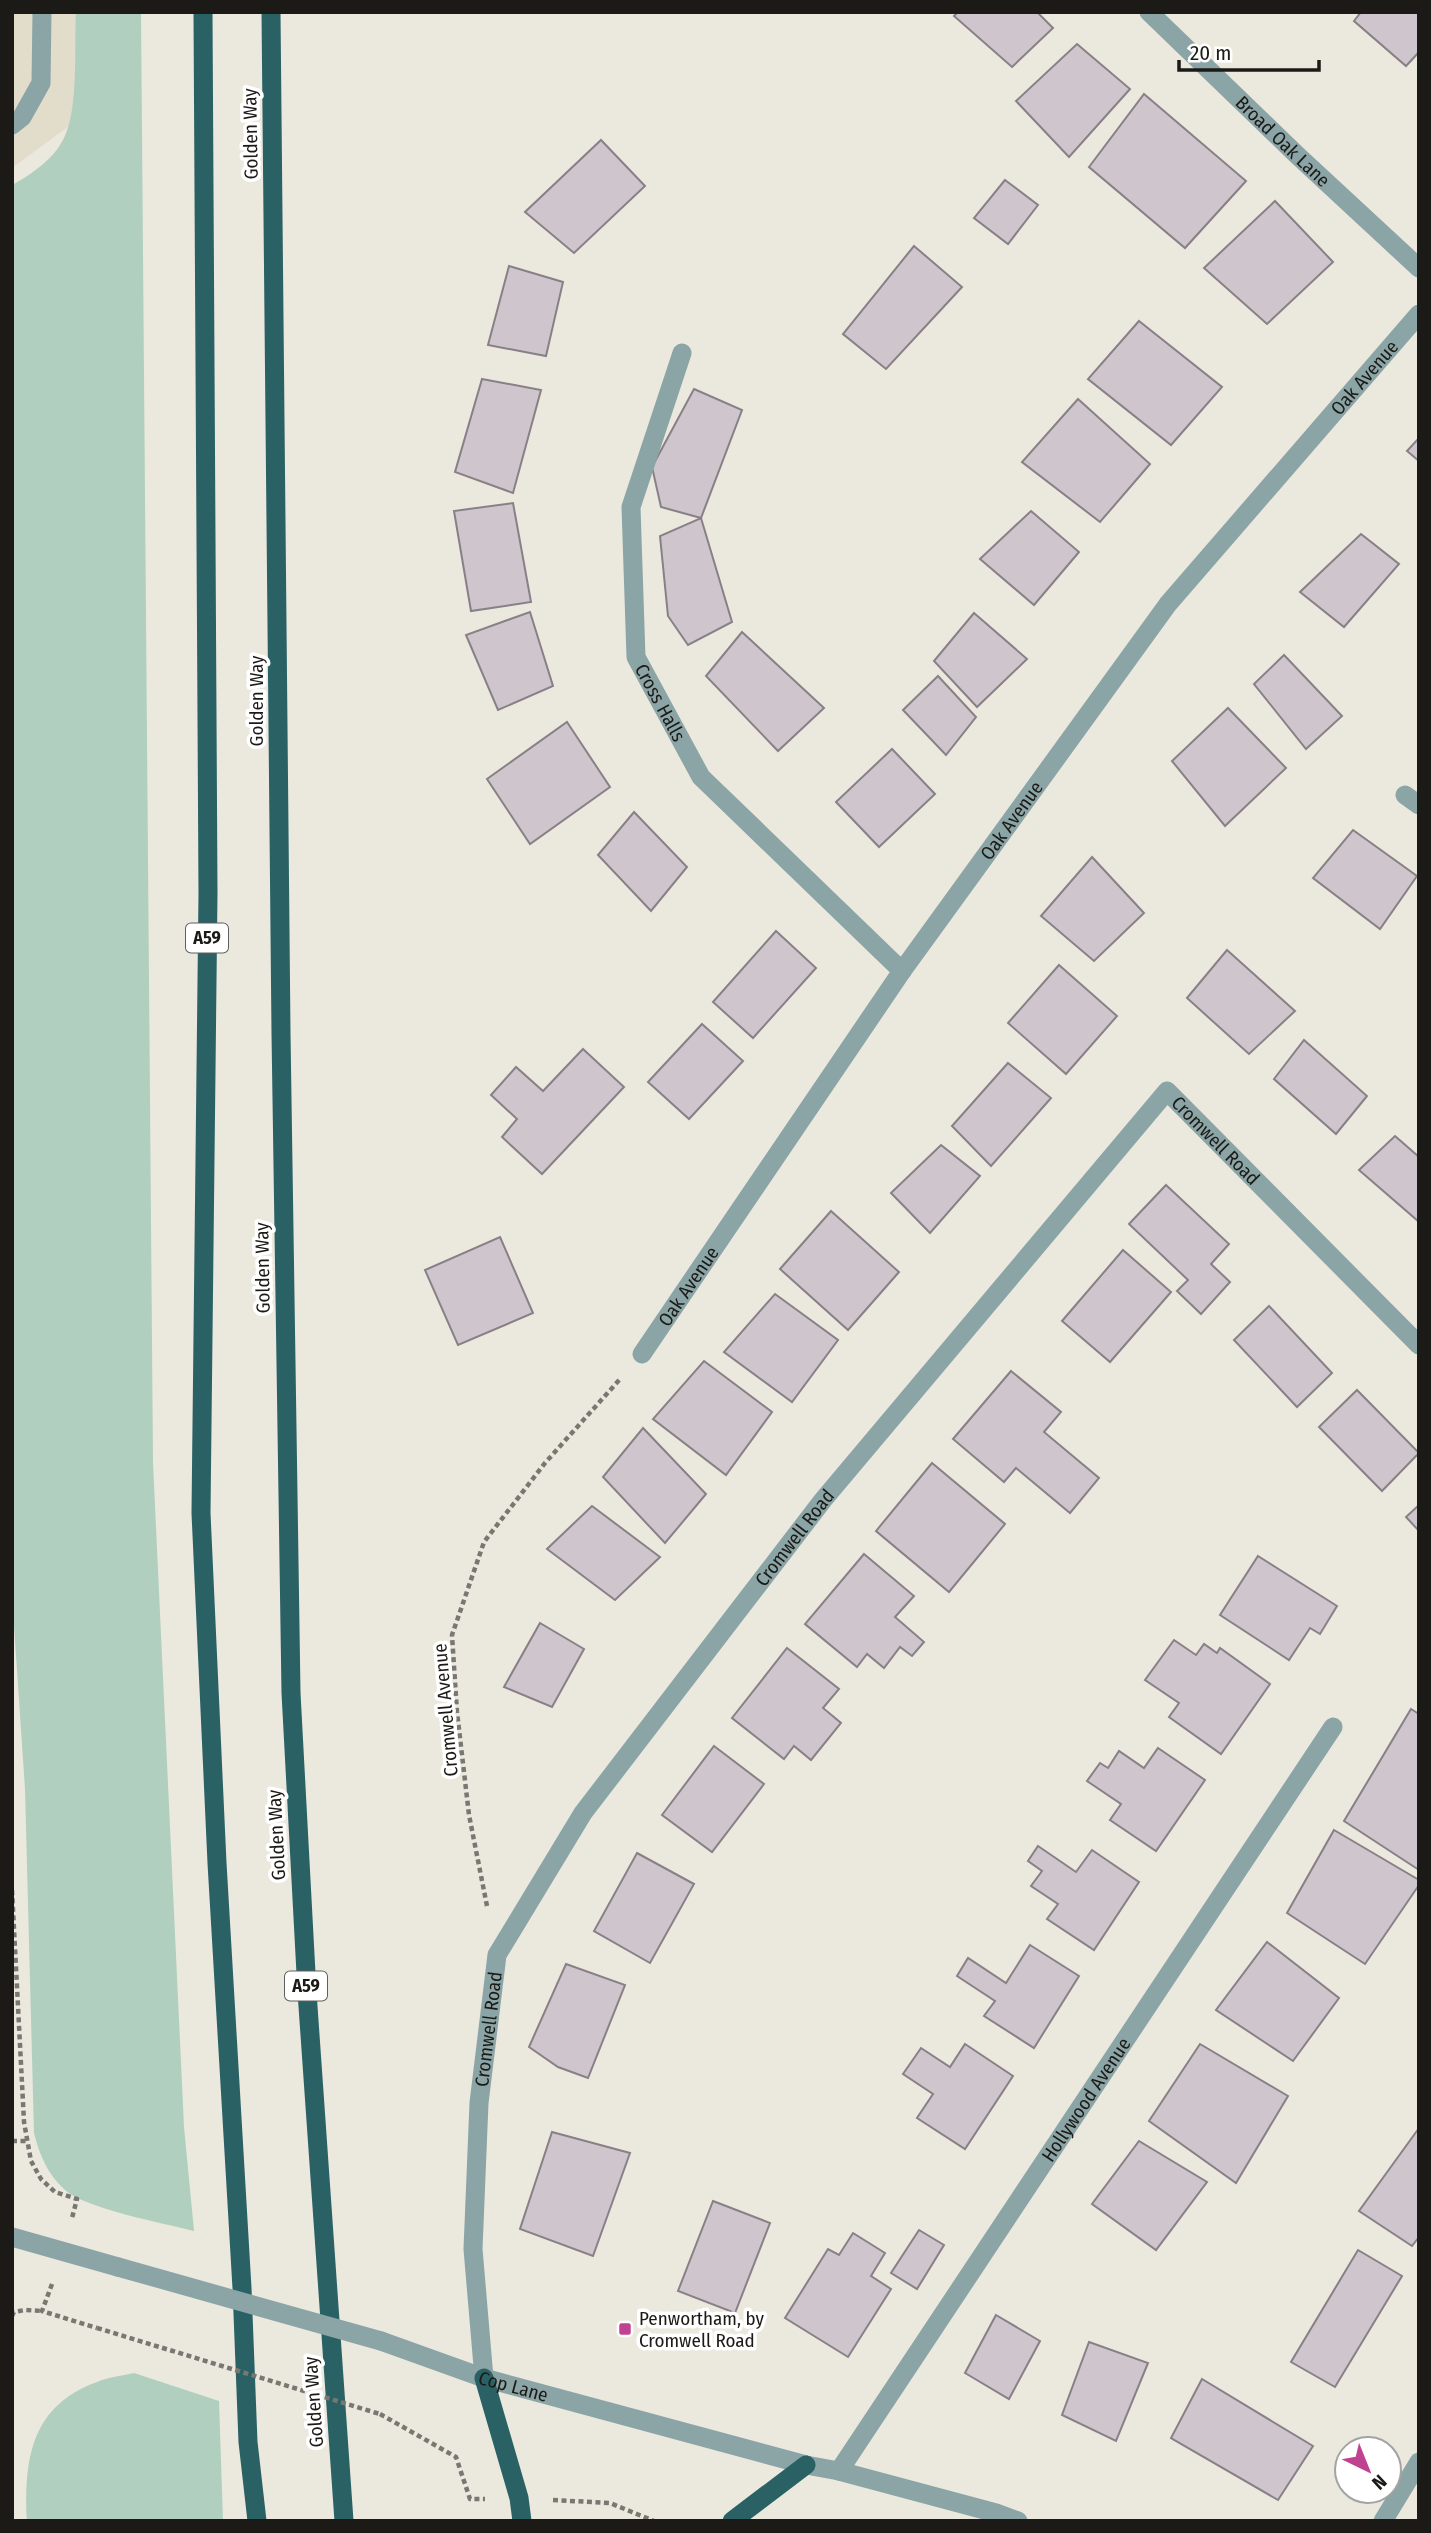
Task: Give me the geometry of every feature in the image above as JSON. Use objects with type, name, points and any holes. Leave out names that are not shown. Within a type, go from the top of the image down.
[{"type":"highway","name":"A59","points":[[203,12],[208,907],[201,1513],[218,1876],[243,2288],[248,2442],[257,2521]]},
{"type":"highway","name":"Golden Way","points":[[271,12],[291,1693],[307,1992],[344,2521]]},
{"type":"highway","points":[[484,2378],[519,2498],[522,2521]]},
{"type":"highway","points":[[732,2521],[806,2465]]},
{"type":"street","points":[[12,125],[22,117],[41,83],[42,12]]},
{"type":"street","name":"Broad Oak Lane","points":[[1149,12],[1419,268]]},
{"type":"street","name":"Oak Avenue","points":[[642,1354],[902,971],[1168,604],[1419,314]]},
{"type":"street","name":"Cross Halls","points":[[682,353],[631,507],[636,657],[701,777],[902,971]]},
{"type":"street","name":"Cromwell Road","points":[[484,2378],[473,2249],[479,2103],[497,1955],[583,1813],[823,1500],[1167,1091],[1419,1345]]},
{"type":"street","name":"Hollywood Avenue","points":[[839,2471],[1334,1727]]},
{"type":"street","name":"Cop Lane","points":[[12,2237],[381,2341],[484,2378],[1018,2521]]},
{"type":"street","points":[[1383,2521],[1419,2462]]},
{"type":"path","name":"Cromwell Avenue","points":[[497,1955],[469,1815],[457,1712],[452,1635],[484,1542],[545,1463],[642,1354]]},
{"type":"path","points":[[12,1890],[24,2122],[31,2161],[41,2179],[55,2192],[77,2199],[63,2252],[42,2311]]},
{"type":"path","points":[[12,2141],[27,2141]]},
{"type":"path","points":[[12,2316],[14,2312],[24,2310],[42,2311],[380,2414],[456,2457],[470,2499],[519,2498],[610,2503],[654,2521]]},
{"type":"shaded area","points":[[12,12],[85,12],[84,115],[12,168]]},
{"type":"green space","points":[[76,12],[141,12],[153,1463],[184,2127],[194,2231],[145,2220],[76,2197],[65,2190],[49,2171],[34,2133],[25,1789],[12,1596],[12,185],[35,171],[48,159],[60,146],[69,125],[74,94]]},
{"type":"green space","points":[[134,2373],[219,2401],[223,2521],[27,2521],[30,2456],[45,2420],[75,2392],[101,2380]]},
{"type":"building","points":[[958,12],[1037,12],[1053,28],[1012,67],[954,16]]},
{"type":"building","points":[[1361,12],[1419,12],[1419,52],[1406,66],[1354,21]]},
{"type":"building","points":[[1077,44],[1130,89],[1069,157],[1016,101]]},
{"type":"building","points":[[1144,94],[1246,181],[1185,248],[1089,167]]},
{"type":"building","points":[[601,140],[645,186],[574,253],[525,212]]},
{"type":"building","points":[[1005,180],[1038,205],[1008,244],[974,218]]},
{"type":"building","points":[[1275,201],[1333,262],[1267,324],[1204,268]]},
{"type":"building","points":[[914,246],[962,287],[886,369],[843,334]]},
{"type":"building","points":[[509,266],[563,282],[546,356],[488,345]]},
{"type":"building","points":[[1139,321],[1222,387],[1171,445],[1088,379]]},
{"type":"building","points":[[482,379],[541,390],[513,493],[455,472]]},
{"type":"building","points":[[694,389],[742,410],[701,518],[661,507],[652,467]]},
{"type":"building","points":[[1078,399],[1150,464],[1100,522],[1022,462]]},
{"type":"building","points":[[1419,438],[1419,461],[1407,451]]},
{"type":"building","points":[[513,503],[531,602],[471,611],[454,511]]},
{"type":"building","points":[[1031,511],[1079,552],[1034,605],[980,559]]},
{"type":"building","points":[[701,518],[732,622],[688,645],[668,616],[660,536]]},
{"type":"building","points":[[1361,534],[1399,564],[1344,627],[1300,592]]},
{"type":"building","points":[[530,612],[553,686],[498,710],[466,635]]},
{"type":"building","points":[[974,613],[1027,659],[977,707],[934,661]]},
{"type":"building","points":[[742,632],[824,708],[778,751],[706,676]]},
{"type":"building","points":[[1284,655],[1342,716],[1306,749],[1254,684]]},
{"type":"building","points":[[938,676],[976,717],[946,755],[903,710]]},
{"type":"building","points":[[1228,708],[1286,768],[1225,826],[1172,761]]},
{"type":"building","points":[[567,722],[610,787],[530,844],[487,779]]},
{"type":"building","points":[[892,749],[935,794],[879,847],[836,802]]},
{"type":"building","points":[[634,812],[687,867],[651,911],[598,855]]},
{"type":"building","points":[[1353,830],[1417,876],[1380,929],[1313,878]]},
{"type":"building","points":[[1092,857],[1144,913],[1094,961],[1041,916]]},
{"type":"building","points":[[776,931],[816,968],[753,1038],[713,1002]]},
{"type":"building","points":[[1227,950],[1295,1011],[1249,1054],[1187,998]]},
{"type":"building","points":[[1059,965],[1117,1016],[1066,1074],[1008,1023]]},
{"type":"building","points":[[702,1024],[743,1061],[689,1119],[648,1082]]},
{"type":"building","points":[[1304,1040],[1367,1096],[1336,1134],[1274,1079]]},
{"type":"building","points":[[583,1049],[624,1087],[542,1174],[502,1137],[517,1119],[491,1095],[516,1067],[543,1091]]},
{"type":"building","points":[[1008,1063],[1051,1098],[991,1166],[952,1126]]},
{"type":"building","points":[[1395,1136],[1419,1157],[1418,1221],[1359,1170]]},
{"type":"building","points":[[941,1145],[980,1176],[930,1233],[891,1193]]},
{"type":"building","points":[[1166,1185],[1229,1244],[1211,1264],[1230,1282],[1201,1314],[1177,1291],[1188,1280],[1129,1224]]},
{"type":"building","points":[[831,1211],[899,1272],[848,1330],[780,1269]]},
{"type":"building","points":[[500,1237],[533,1313],[458,1345],[425,1270]]},
{"type":"building","points":[[1123,1250],[1171,1292],[1110,1362],[1062,1321]]},
{"type":"building","points":[[775,1294],[838,1340],[792,1402],[724,1352]]},
{"type":"building","points":[[1269,1306],[1332,1373],[1297,1407],[1234,1340]]},
{"type":"building","points":[[704,1361],[772,1412],[726,1475],[653,1419]]},
{"type":"building","points":[[1011,1371],[1061,1412],[1044,1432],[1099,1478],[1070,1513],[1016,1468],[1004,1482],[953,1439]]},
{"type":"building","points":[[1357,1390],[1419,1453],[1382,1491],[1319,1427]]},
{"type":"building","points":[[643,1428],[706,1494],[665,1543],[603,1477]]},
{"type":"building","points":[[932,1463],[1005,1524],[949,1592],[876,1531]]},
{"type":"building","points":[[1419,1505],[1419,1531],[1406,1517]]},
{"type":"building","points":[[592,1506],[660,1557],[615,1600],[547,1549]]},
{"type":"building","points":[[864,1554],[914,1596],[895,1617],[924,1642],[912,1656],[900,1647],[884,1668],[867,1654],[857,1667],[805,1624]]},
{"type":"building","points":[[1258,1556],[1337,1606],[1320,1634],[1310,1628],[1289,1660],[1220,1615]]},
{"type":"building","points":[[540,1623],[584,1649],[552,1707],[504,1687]]},
{"type":"building","points":[[1174,1640],[1196,1655],[1204,1644],[1217,1653],[1220,1648],[1270,1684],[1221,1754],[1169,1717],[1179,1703],[1145,1680]]},
{"type":"building","points":[[787,1648],[839,1689],[823,1708],[841,1723],[811,1760],[794,1746],[784,1759],[732,1718]]},
{"type":"building","points":[[1411,1709],[1419,1714],[1419,1870],[1344,1821]]},
{"type":"building","points":[[714,1746],[764,1784],[712,1852],[662,1815]]},
{"type":"building","points":[[1158,1748],[1205,1780],[1156,1851],[1110,1820],[1121,1804],[1087,1781],[1100,1763],[1108,1768],[1119,1751],[1144,1768]]},
{"type":"building","points":[[1334,1830],[1419,1880],[1419,1885],[1365,1964],[1287,1913]]},
{"type":"building","points":[[1038,1846],[1076,1872],[1092,1850],[1139,1882],[1094,1950],[1047,1919],[1058,1904],[1031,1886],[1042,1871],[1028,1861]]},
{"type":"building","points":[[637,1853],[694,1884],[650,1963],[594,1931]]},
{"type":"building","points":[[1267,1942],[1339,1998],[1293,2061],[1216,2010]]},
{"type":"building","points":[[1030,1945],[1079,1976],[1034,2048],[984,2016],[995,2001],[957,1976],[968,1958],[1006,1983]]},
{"type":"building","points":[[566,1964],[625,1985],[588,2078],[558,2067],[529,2047]]},
{"type":"building","points":[[965,2044],[1013,2076],[965,2149],[917,2118],[933,2094],[903,2074],[921,2048],[950,2067]]},
{"type":"building","points":[[1200,2044],[1288,2096],[1236,2183],[1149,2121]]},
{"type":"building","points":[[1419,2128],[1419,2237],[1412,2246],[1359,2211]]},
{"type":"building","points":[[552,2132],[630,2153],[593,2256],[520,2229]]},
{"type":"building","points":[[1139,2141],[1207,2182],[1156,2250],[1092,2204]]},
{"type":"building","points":[[713,2201],[770,2223],[735,2313],[678,2291]]},
{"type":"building","points":[[919,2230],[944,2245],[917,2289],[891,2273]]},
{"type":"building","points":[[853,2233],[885,2253],[871,2276],[891,2289],[848,2357],[785,2318],[828,2249],[839,2255]]},
{"type":"building","points":[[1358,2250],[1402,2276],[1335,2387],[1291,2362]]},
{"type":"building","points":[[996,2315],[1040,2341],[1009,2399],[965,2373]]},
{"type":"building","points":[[1089,2342],[1148,2363],[1116,2441],[1062,2415]]},
{"type":"building","points":[[1202,2379],[1313,2446],[1278,2500],[1171,2438]]},
{"type":"place","name":"Penwortham, by Cromwell Road","points":[[625,2329]]}]
